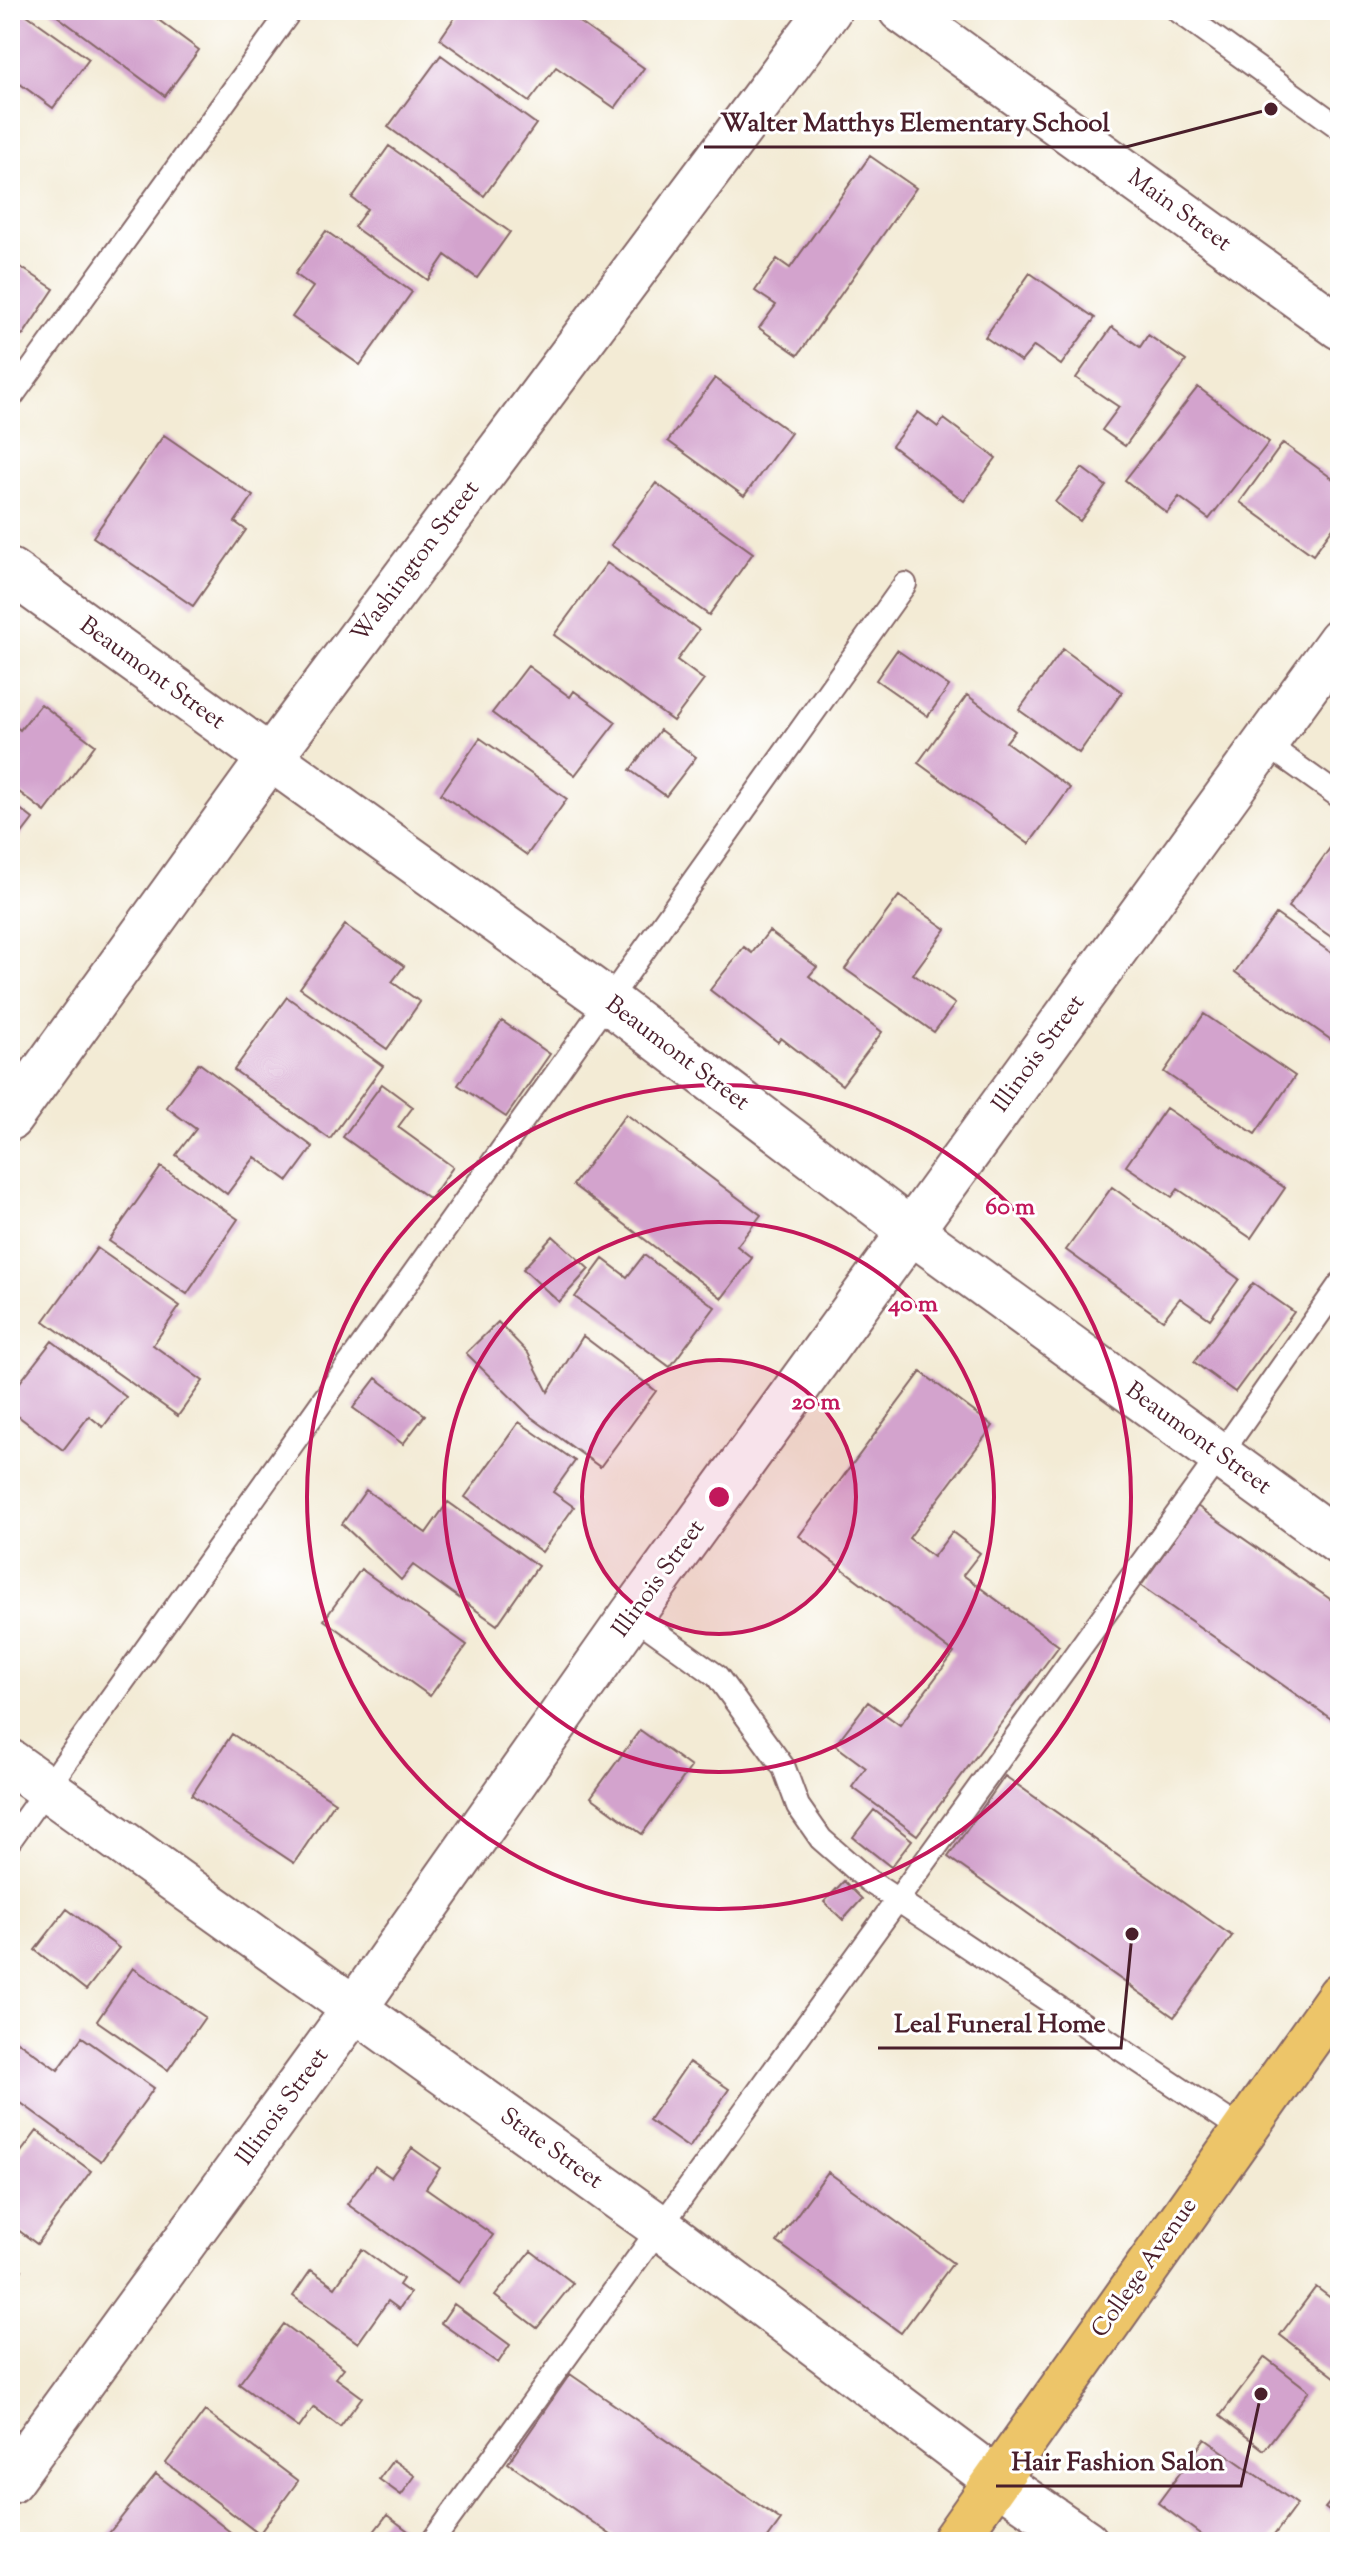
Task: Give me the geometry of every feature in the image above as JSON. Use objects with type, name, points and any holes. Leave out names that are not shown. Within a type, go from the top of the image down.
[{"type":"main road","name":"College Avenue","points":[[953,2542],[1340,1995]]},
{"type":"street","name":"Washington Street","points":[[10,1118],[269,759],[829,10]]},
{"type":"street","name":"Main Street","points":[[901,10],[1340,327]]},
{"type":"street","name":"Beaumont Street","points":[[10,571],[608,1001],[911,1231],[1340,1543]]},
{"type":"street","name":"Illinois Street","points":[[10,2481],[355,2008],[632,1615],[1340,640]]},
{"type":"street","name":"State Street","points":[[10,1762],[661,2228],[996,2480],[1086,2542]]},
{"type":"lane","points":[[10,399],[291,10]]},
{"type":"lane","points":[[1177,10],[1340,128]]},
{"type":"lane","points":[[10,1840],[905,584]]},
{"type":"lane","points":[[1266,744],[1340,797]]},
{"type":"lane","points":[[432,2542],[1220,1455],[1340,1284]]},
{"type":"lane","points":[[632,1615],[717,1676],[784,1768],[798,1806],[821,1839],[869,1881],[1242,2130]]},
{"type":"building","points":[[10,10],[20,10],[89,59],[53,108],[12,78],[10,82]]},
{"type":"building","points":[[49,10],[145,10],[199,50],[165,96]]},
{"type":"building","points":[[460,10],[562,10],[644,68],[615,108],[556,67],[529,102],[440,39]]},
{"type":"building","points":[[441,55],[536,124],[484,196],[388,127]]},
{"type":"building","points":[[389,146],[510,232],[477,278],[445,255],[428,280],[354,227],[367,209],[352,198]]},
{"type":"building","points":[[870,156],[916,188],[798,355],[759,328],[776,305],[755,291],[777,259],[790,268]]},
{"type":"building","points":[[326,231],[412,292],[360,365],[292,317],[313,287],[295,274]]},
{"type":"building","points":[[10,260],[54,289],[23,335],[10,326]]},
{"type":"building","points":[[1030,273],[1095,318],[1061,365],[1034,346],[1021,362],[985,337]]},
{"type":"building","points":[[1112,327],[1140,347],[1148,335],[1186,361],[1125,446],[1102,430],[1119,407],[1076,378]]},
{"type":"building","points":[[715,378],[791,433],[744,496],[668,441]]},
{"type":"building","points":[[1198,387],[1269,442],[1209,519],[1179,497],[1167,513],[1125,480]]},
{"type":"building","points":[[918,412],[938,427],[944,419],[996,458],[964,501],[892,446]]},
{"type":"building","points":[[164,435],[253,496],[235,522],[246,530],[193,606],[93,537]]},
{"type":"building","points":[[1283,443],[1340,484],[1340,518],[1313,555],[1240,502]]},
{"type":"building","points":[[1082,468],[1106,486],[1080,521],[1055,502]]},
{"type":"building","points":[[656,483],[753,553],[709,615],[611,545]]},
{"type":"building","points":[[607,563],[699,630],[677,660],[704,680],[673,721],[554,635]]},
{"type":"building","points":[[1063,649],[1122,692],[1079,753],[1019,710]]},
{"type":"building","points":[[897,650],[949,686],[928,716],[876,680]]},
{"type":"building","points":[[528,666],[570,697],[574,691],[616,722],[575,775],[492,713]]},
{"type":"building","points":[[967,695],[1015,731],[1006,742],[1070,788],[1029,844],[918,763]]},
{"type":"building","points":[[41,704],[95,745],[45,812],[10,785],[10,722],[20,730]]},
{"type":"building","points":[[660,730],[696,757],[666,796],[630,770]]},
{"type":"building","points":[[480,738],[567,799],[527,855],[441,794]]},
{"type":"building","points":[[10,801],[33,819],[10,849]]},
{"type":"building","points":[[1340,834],[1340,943],[1288,907]]},
{"type":"building","points":[[899,896],[946,929],[913,974],[955,1004],[934,1032],[845,969]]},
{"type":"building","points":[[1276,914],[1340,959],[1340,1039],[1337,1044],[1235,972]]},
{"type":"building","points":[[345,925],[404,966],[392,982],[420,1002],[387,1049],[300,988]]},
{"type":"building","points":[[769,931],[817,967],[809,976],[882,1032],[842,1085],[781,1038],[778,1042],[710,990],[744,947],[752,953]]},
{"type":"building","points":[[287,997],[383,1066],[330,1139],[234,1070]]},
{"type":"building","points":[[1204,1014],[1295,1076],[1255,1134],[1164,1072]]},
{"type":"building","points":[[502,1021],[550,1054],[506,1117],[458,1085]]},
{"type":"building","points":[[199,1063],[313,1147],[288,1181],[255,1157],[227,1194],[176,1155],[196,1129],[166,1107]]},
{"type":"building","points":[[382,1084],[413,1107],[398,1127],[453,1167],[430,1199],[343,1137]]},
{"type":"building","points":[[1166,1108],[1285,1188],[1251,1238],[1178,1189],[1172,1197],[1126,1166]]},
{"type":"building","points":[[626,1114],[761,1215],[737,1246],[752,1258],[722,1298],[573,1185]]},
{"type":"building","points":[[161,1167],[238,1219],[187,1294],[109,1241]]},
{"type":"building","points":[[1112,1187],[1239,1279],[1210,1319],[1180,1298],[1163,1320],[1066,1250]]},
{"type":"building","points":[[553,1236],[589,1269],[559,1302],[523,1269]]},
{"type":"building","points":[[97,1248],[180,1306],[153,1345],[203,1381],[178,1416],[44,1321]]},
{"type":"building","points":[[644,1255],[715,1307],[670,1367],[575,1297],[603,1259],[627,1277]]},
{"type":"building","points":[[1253,1283],[1294,1312],[1235,1392],[1194,1362]]},
{"type":"building","points":[[498,1322],[528,1353],[548,1392],[583,1336],[656,1391],[600,1467],[531,1417],[466,1353]]},
{"type":"building","points":[[52,1341],[126,1397],[103,1427],[89,1416],[63,1450],[10,1410],[10,1395]]},
{"type":"building","points":[[921,1372],[993,1426],[909,1538],[933,1557],[952,1532],[980,1553],[963,1575],[1059,1646],[917,1835],[852,1787],[866,1768],[835,1745],[868,1702],[900,1725],[954,1653],[799,1536]]},
{"type":"building","points":[[376,1378],[425,1415],[403,1444],[353,1408]]},
{"type":"building","points":[[519,1422],[575,1461],[553,1492],[574,1507],[542,1552],[465,1497]]},
{"type":"building","points":[[366,1490],[426,1533],[448,1502],[538,1566],[497,1625],[413,1565],[401,1580],[342,1524]]},
{"type":"building","points":[[1197,1506],[1340,1606],[1340,1725],[1141,1586]]},
{"type":"building","points":[[361,1569],[467,1645],[430,1696],[324,1620]]},
{"type":"building","points":[[640,1730],[691,1767],[642,1834],[591,1797]]},
{"type":"building","points":[[232,1734],[335,1802],[294,1863],[192,1795]]},
{"type":"building","points":[[1005,1776],[1232,1936],[1174,2017],[948,1857]]},
{"type":"building","points":[[874,1810],[912,1840],[891,1867],[853,1837]]},
{"type":"building","points":[[844,1881],[862,1899],[843,1920],[824,1902]]},
{"type":"building","points":[[67,1909],[119,1948],[86,1990],[35,1950]]},
{"type":"building","points":[[133,1968],[205,2017],[168,2070],[97,2021]]},
{"type":"building","points":[[10,2036],[58,2070],[82,2037],[154,2088],[101,2161],[10,2095]]},
{"type":"building","points":[[689,2062],[729,2089],[689,2148],[649,2120]]},
{"type":"building","points":[[37,2131],[91,2171],[37,2244],[10,2224],[10,2151],[18,2156]]},
{"type":"building","points":[[412,2148],[440,2168],[426,2188],[493,2235],[459,2283],[347,2204],[375,2166],[391,2177]]},
{"type":"building","points":[[828,2172],[953,2263],[901,2333],[777,2242]]},
{"type":"building","points":[[362,2249],[403,2279],[399,2285],[410,2293],[399,2309],[388,2301],[358,2343],[293,2296],[311,2270],[335,2287]]},
{"type":"building","points":[[531,2251],[573,2283],[537,2328],[495,2296]]},
{"type":"building","points":[[10,2261],[22,2270],[10,2287]]},
{"type":"building","points":[[1316,2287],[1340,2305],[1340,2381],[1280,2335]]},
{"type":"building","points":[[454,2304],[510,2345],[498,2363],[441,2323]]},
{"type":"building","points":[[284,2324],[344,2368],[336,2378],[362,2397],[340,2427],[314,2407],[299,2428],[239,2384]]},
{"type":"building","points":[[1265,2357],[1309,2391],[1264,2450],[1220,2416]]},
{"type":"building","points":[[570,2374],[781,2520],[765,2542],[621,2542],[508,2463]]},
{"type":"building","points":[[205,2411],[298,2481],[259,2534],[166,2463]]},
{"type":"building","points":[[1205,2439],[1297,2504],[1269,2542],[1211,2542],[1158,2503]]},
{"type":"building","points":[[393,2460],[415,2476],[401,2495],[379,2479]]},
{"type":"building","points":[[156,2474],[243,2542],[102,2542]]},
{"type":"building","points":[[1340,2490],[1340,2519],[1325,2508]]},
{"type":"building","points":[[387,2515],[408,2531],[400,2542],[374,2542],[369,2538]]},
{"type":"place","name":"Walter Matthys Elementary School","points":[[1271,109]]},
{"type":"place","name":"Leal Funeral Home","points":[[1132,1934]]},
{"type":"place","name":"Hair Fashion Salon","points":[[1261,2394]]}]
